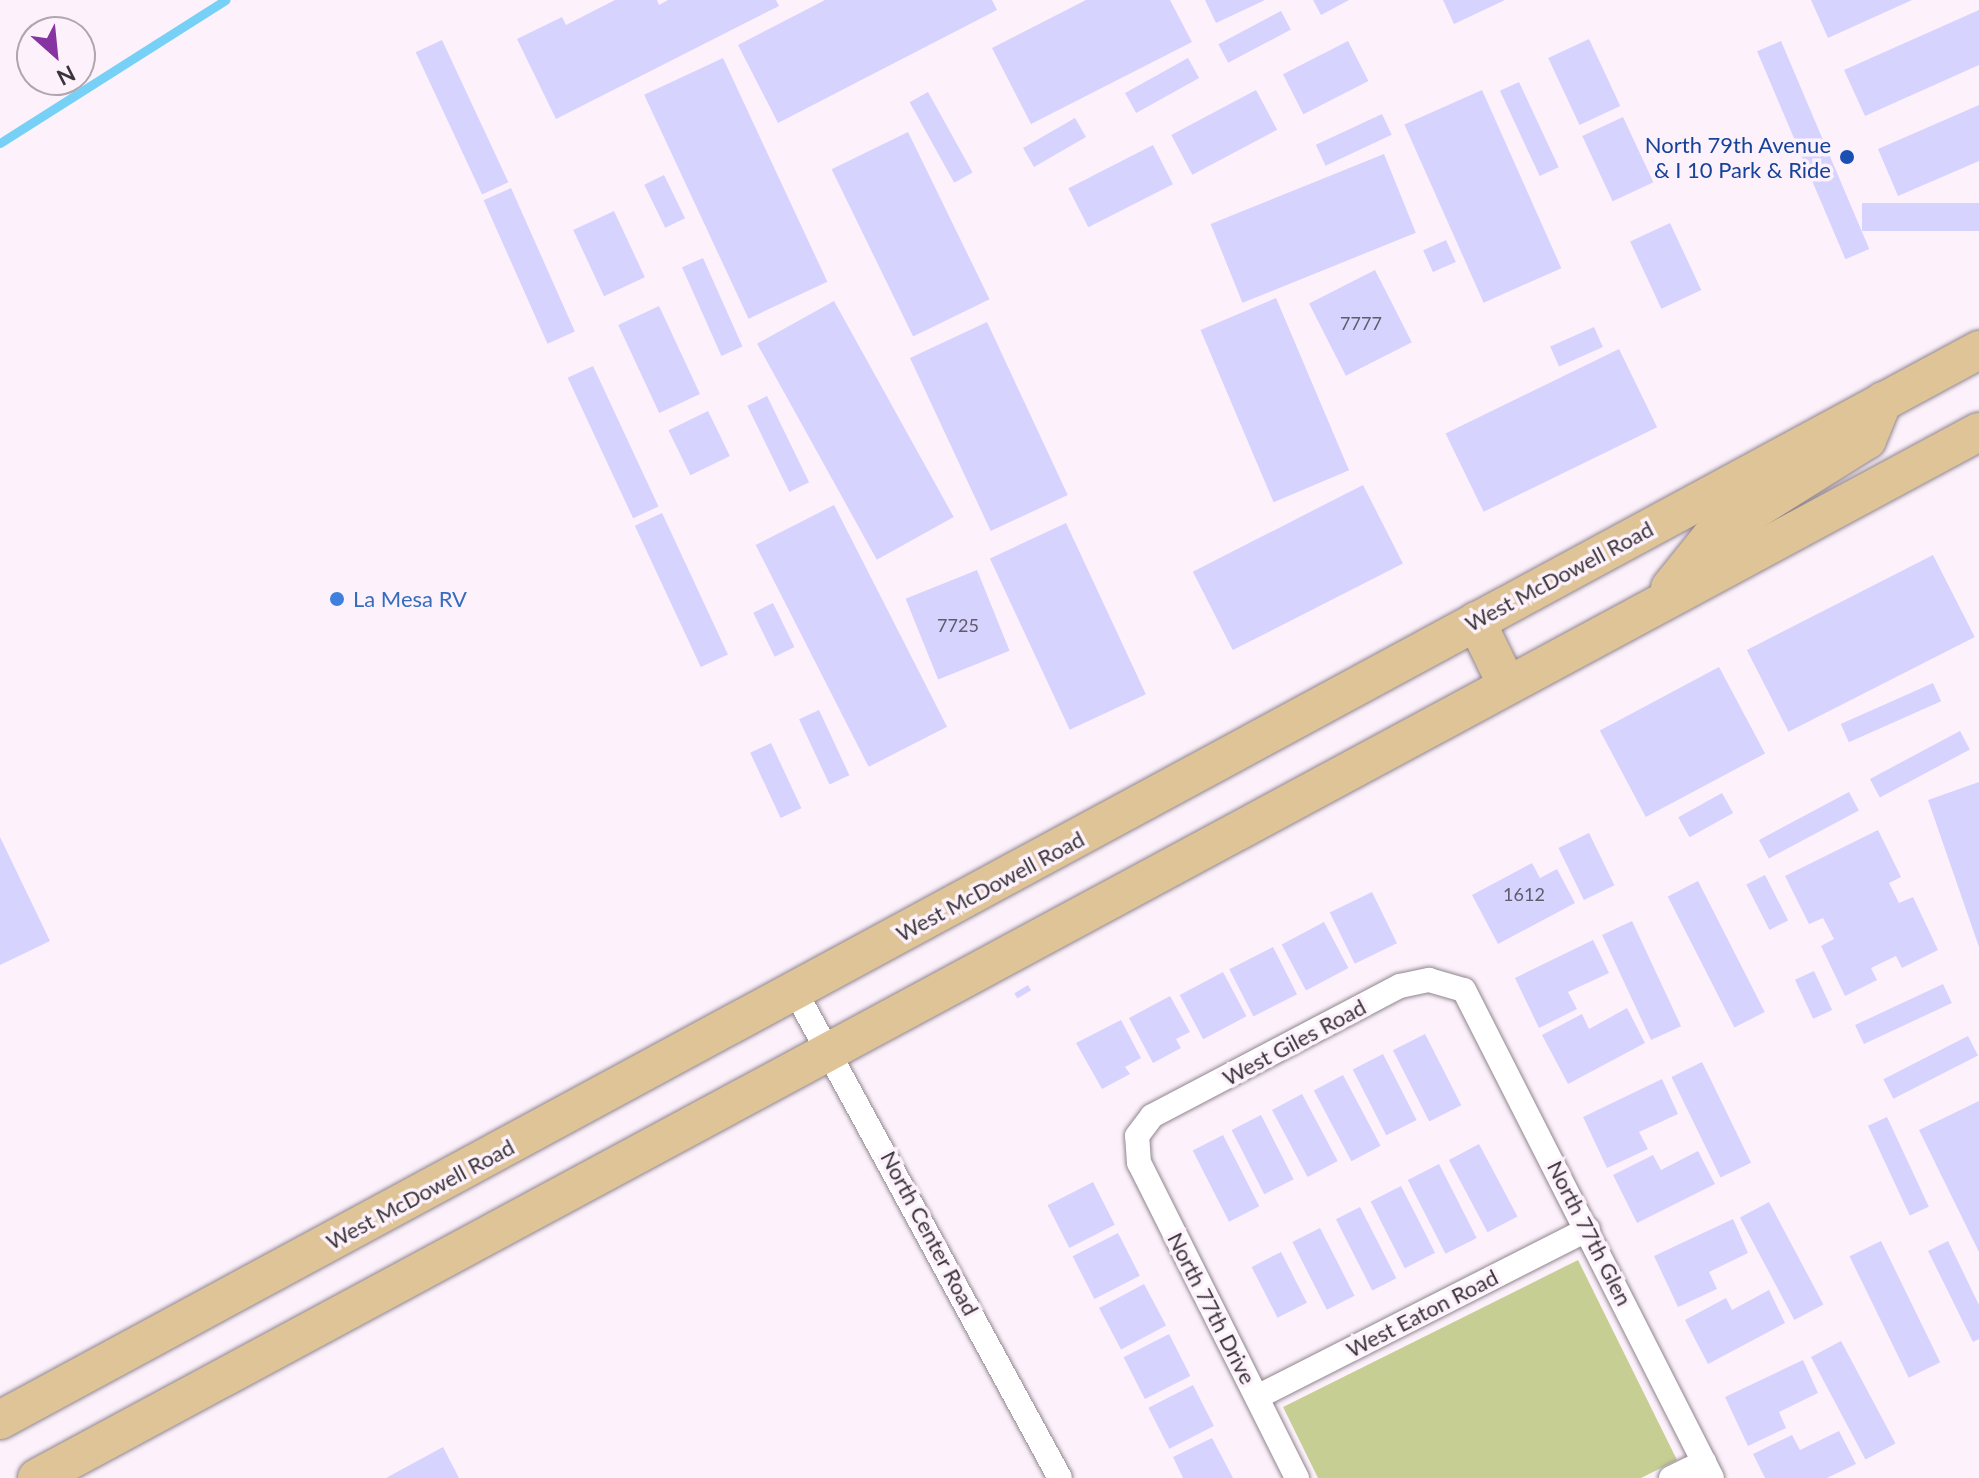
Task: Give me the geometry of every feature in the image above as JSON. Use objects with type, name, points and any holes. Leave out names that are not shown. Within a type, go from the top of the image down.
[{"type":"main road","name":"West McDowell Road","points":[[0,1420],[1979,350]]},
{"type":"main road","points":[[1661,599],[1710,538],[1867,440],[1883,401]]},
{"type":"main road","points":[[37,1478],[1661,599],[1979,432]]},
{"type":"main road","points":[[1476,621],[1506,683]]},
{"type":"street","name":"West Giles Road","points":[[1137,1136],[1152,1116],[1400,986],[1429,980],[1464,990]]},
{"type":"street","name":"North 77th Glen","points":[[1464,990],[1708,1470]]},
{"type":"street","name":"North Center Road","points":[[795,991],[831,1049],[1060,1478]]},
{"type":"street","name":"North 77th Drive","points":[[1137,1136],[1139,1163],[1297,1478]]},
{"type":"street","name":"West Eaton Road","points":[[1257,1397],[1588,1229]]},
{"type":"street","points":[[1671,1478],[1708,1470]]},
{"type":"green space","points":[[1578,1260],[1677,1460],[1641,1478],[1318,1478],[1283,1407]]},
{"type":"building","points":[[615,0],[657,0],[659,5],[668,0],[776,0],[779,6],[556,119],[517,39],[562,17],[566,25]]},
{"type":"building","points":[[825,0],[992,0],[997,10],[778,123],[738,45]]},
{"type":"building","points":[[1086,0],[1170,0],[1192,42],[1031,124],[992,48]]},
{"type":"building","points":[[1205,0],[1265,0],[1216,23]]},
{"type":"building","points":[[1313,0],[1349,0],[1321,15]]},
{"type":"building","points":[[1443,0],[1505,0],[1454,24]]},
{"type":"building","points":[[1811,0],[1912,0],[1828,38]]},
{"type":"building","points":[[1979,10],[1979,65],[1865,116],[1844,70]]},
{"type":"building","points":[[1281,11],[1291,30],[1228,63],[1218,44]]},
{"type":"building","points":[[1589,39],[1620,106],[1579,125],[1548,58]]},
{"type":"building","points":[[442,40],[508,182],[482,195],[416,52]]},
{"type":"building","points":[[1348,41],[1368,81],[1303,114],[1283,74]]},
{"type":"building","points":[[1781,41],[1869,249],[1845,259],[1757,51]]},
{"type":"building","points":[[723,58],[827,282],[749,319],[644,95]]},
{"type":"building","points":[[1188,58],[1199,78],[1136,113],[1125,93]]},
{"type":"building","points":[[1519,82],[1559,167],[1540,176],[1500,91]]},
{"type":"building","points":[[1256,90],[1277,130],[1192,175],[1171,135]]},
{"type":"building","points":[[1482,90],[1561,268],[1484,303],[1404,125]]},
{"type":"building","points":[[928,92],[973,172],[954,183],[910,102]]},
{"type":"building","points":[[1979,105],[1979,161],[1898,196],[1878,149]]},
{"type":"building","points":[[1382,114],[1392,135],[1326,166],[1316,145]]},
{"type":"building","points":[[1623,117],[1653,182],[1613,201],[1582,136]]},
{"type":"building","points":[[1075,118],[1086,137],[1034,167],[1023,148]]},
{"type":"building","points":[[908,132],[990,299],[913,336],[832,169]]},
{"type":"building","points":[[1153,145],[1173,184],[1088,227],[1068,188]]},
{"type":"building","points":[[1384,154],[1416,233],[1242,303],[1211,224]]},
{"type":"building","points":[[664,175],[685,218],[665,228],[644,185]]},
{"type":"building","points":[[511,188],[575,331],[547,344],[484,200]]},
{"type":"building","points":[[1862,203],[1979,203],[1979,231],[1862,231]]},
{"type":"building","points":[[614,211],[645,277],[604,296],[573,230]]},
{"type":"building","points":[[1670,223],[1701,290],[1661,309],[1630,242]]},
{"type":"building","points":[[1446,240],[1456,262],[1433,272],[1423,250]]},
{"type":"building","points":[[703,258],[742,347],[721,356],[682,267]]},
{"type":"building","points":[[1375,270],[1412,342],[1346,376],[1309,304]]},
{"type":"building","points":[[1276,298],[1349,470],[1274,502],[1201,330]]},
{"type":"building","points":[[834,301],[954,517],[877,560],[757,344]]},
{"type":"building","points":[[659,306],[700,394],[659,413],[618,325]]},
{"type":"building","points":[[987,322],[1068,495],[991,531],[910,358]]},
{"type":"building","points":[[1594,327],[1603,347],[1559,367],[1550,347]]},
{"type":"building","points":[[1619,349],[1657,427],[1484,512],[1446,434]]},
{"type":"building","points":[[593,366],[659,506],[633,518],[568,378]]},
{"type":"building","points":[[767,396],[809,482],[789,492],[747,406]]},
{"type":"building","points":[[708,411],[730,456],[690,475],[668,430]]},
{"type":"building","points":[[1363,485],[1403,563],[1233,650],[1193,572]]},
{"type":"building","points":[[834,505],[947,727],[869,767],[756,545]]},
{"type":"building","points":[[662,513],[728,654],[701,667],[635,526]]},
{"type":"building","points":[[1066,523],[1146,694],[1070,730],[990,558]]},
{"type":"building","points":[[1933,555],[1975,637],[1789,732],[1747,650]]},
{"type":"building","points":[[977,570],[1010,651],[938,680],[906,599]]},
{"type":"building","points":[[773,603],[794,647],[775,657],[753,613]]},
{"type":"building","points":[[1719,667],[1765,754],[1646,817],[1600,730]]},
{"type":"building","points":[[1933,683],[1941,701],[1849,742],[1841,724]]},
{"type":"building","points":[[819,710],[849,775],[829,785],[799,719]]},
{"type":"building","points":[[1960,731],[1970,750],[1880,797],[1870,779]]},
{"type":"building","points":[[771,743],[801,808],[781,818],[750,753]]},
{"type":"building","points":[[1979,782],[1979,947],[1928,800]]},
{"type":"building","points":[[1849,792],[1859,811],[1769,858],[1759,840]]},
{"type":"building","points":[[1722,793],[1733,813],[1689,837],[1678,817]]},
{"type":"building","points":[[1878,830],[1901,877],[1889,883],[1899,903],[1913,897],[1938,950],[1902,968],[1896,956],[1871,968],[1877,980],[1845,996],[1821,946],[1834,939],[1823,918],[1809,924],[1785,876]]},
{"type":"building","points":[[1589,833],[1614,885],[1584,900],[1558,848]]},
{"type":"building","points":[[0,837],[50,941],[0,965]]},
{"type":"building","points":[[1532,863],[1540,878],[1557,869],[1575,903],[1498,944],[1472,895]]},
{"type":"building","points":[[1765,875],[1788,920],[1769,930],[1746,885]]},
{"type":"building","points":[[1698,881],[1765,1012],[1734,1027],[1668,896]]},
{"type":"building","points":[[1372,892],[1397,943],[1355,964],[1330,913]]},
{"type":"building","points":[[1632,921],[1681,1026],[1651,1040],[1602,935]]},
{"type":"building","points":[[1324,922],[1348,968],[1306,990],[1282,945]]},
{"type":"building","points":[[1593,940],[1609,973],[1568,992],[1577,1009],[1539,1028],[1515,978]]},
{"type":"building","points":[[1273,947],[1297,994],[1253,1016],[1229,969]]},
{"type":"building","points":[[1814,971],[1832,1010],[1813,1019],[1795,980]]},
{"type":"building","points":[[1223,972],[1246,1016],[1203,1039],[1180,995]]},
{"type":"building","points":[[1943,984],[1952,1003],[1864,1044],[1855,1025]]},
{"type":"building","points":[[1028,985],[1031,990],[1017,998],[1014,993]]},
{"type":"building","points":[[1170,996],[1190,1032],[1176,1039],[1181,1048],[1153,1063],[1129,1018]]},
{"type":"building","points":[[1627,1008],[1645,1043],[1568,1084],[1542,1035],[1582,1014],[1589,1029]]},
{"type":"building","points":[[1121,1020],[1141,1058],[1125,1067],[1130,1074],[1102,1089],[1076,1043]]},
{"type":"building","points":[[1425,1034],[1461,1105],[1429,1122],[1393,1050]]},
{"type":"building","points":[[1968,1036],[1978,1056],[1893,1099],[1883,1079]]},
{"type":"building","points":[[1383,1054],[1417,1120],[1386,1135],[1353,1069]]},
{"type":"building","points":[[1702,1062],[1751,1163],[1721,1178],[1671,1077]]},
{"type":"building","points":[[1343,1075],[1381,1146],[1351,1161],[1314,1090]]},
{"type":"building","points":[[1662,1079],[1678,1114],[1639,1132],[1648,1149],[1607,1168],[1583,1117]]},
{"type":"building","points":[[1302,1094],[1338,1161],[1308,1177],[1272,1110]]},
{"type":"building","points":[[1979,1101],[1979,1252],[1919,1130]]},
{"type":"building","points":[[1261,1115],[1294,1179],[1264,1194],[1232,1130]]},
{"type":"building","points":[[1887,1117],[1929,1207],[1910,1216],[1868,1126]]},
{"type":"building","points":[[1223,1135],[1259,1206],[1229,1222],[1193,1150]]},
{"type":"building","points":[[1479,1144],[1517,1216],[1487,1232],[1449,1160]]},
{"type":"building","points":[[1698,1151],[1715,1184],[1637,1223],[1613,1175],[1653,1155],[1661,1170]]},
{"type":"building","points":[[1439,1164],[1477,1238],[1445,1254],[1408,1180]]},
{"type":"building","points":[[1093,1182],[1115,1225],[1069,1248],[1048,1205]]},
{"type":"building","points":[[1401,1186],[1435,1253],[1405,1268],[1371,1201]]},
{"type":"building","points":[[1769,1202],[1823,1304],[1794,1320],[1740,1217]]},
{"type":"building","points":[[1360,1207],[1396,1278],[1372,1291],[1336,1219]]},
{"type":"building","points":[[1733,1219],[1748,1253],[1709,1272],[1717,1289],[1678,1307],[1654,1256]]},
{"type":"building","points":[[1320,1228],[1355,1296],[1327,1310],[1292,1242]]},
{"type":"building","points":[[1118,1233],[1140,1276],[1094,1299],[1073,1256]]},
{"type":"building","points":[[1881,1241],[1940,1362],[1909,1378],[1850,1256]]},
{"type":"building","points":[[1948,1241],[1979,1305],[1979,1339],[1973,1342],[1928,1251]]},
{"type":"building","points":[[1281,1252],[1307,1303],[1277,1318],[1252,1267]]},
{"type":"building","points":[[1144,1284],[1166,1325],[1121,1349],[1099,1308]]},
{"type":"building","points":[[1769,1290],[1785,1323],[1708,1364],[1685,1320],[1726,1298],[1732,1310]]},
{"type":"building","points":[[1169,1334],[1190,1376],[1145,1399],[1124,1357]]},
{"type":"building","points":[[1841,1341],[1895,1443],[1865,1459],[1811,1357]]},
{"type":"building","points":[[1803,1360],[1818,1393],[1779,1412],[1786,1428],[1748,1446],[1725,1397]]},
{"type":"building","points":[[1193,1385],[1214,1426],[1169,1449],[1148,1408]]},
{"type":"building","points":[[1839,1431],[1856,1464],[1827,1478],[1765,1478],[1753,1454],[1792,1435],[1800,1450]]},
{"type":"building","points":[[1212,1438],[1233,1478],[1183,1478],[1173,1457]]},
{"type":"building","points":[[443,1447],[459,1478],[386,1478]]},
{"type":"waterway","points":[[0,143],[225,0]]},
{"type":"place","name":"North 79th Avenue & I 10 Park & Ride","points":[[1847,157]]},
{"type":"place","name":"La Mesa RV","points":[[337,599]]}]
